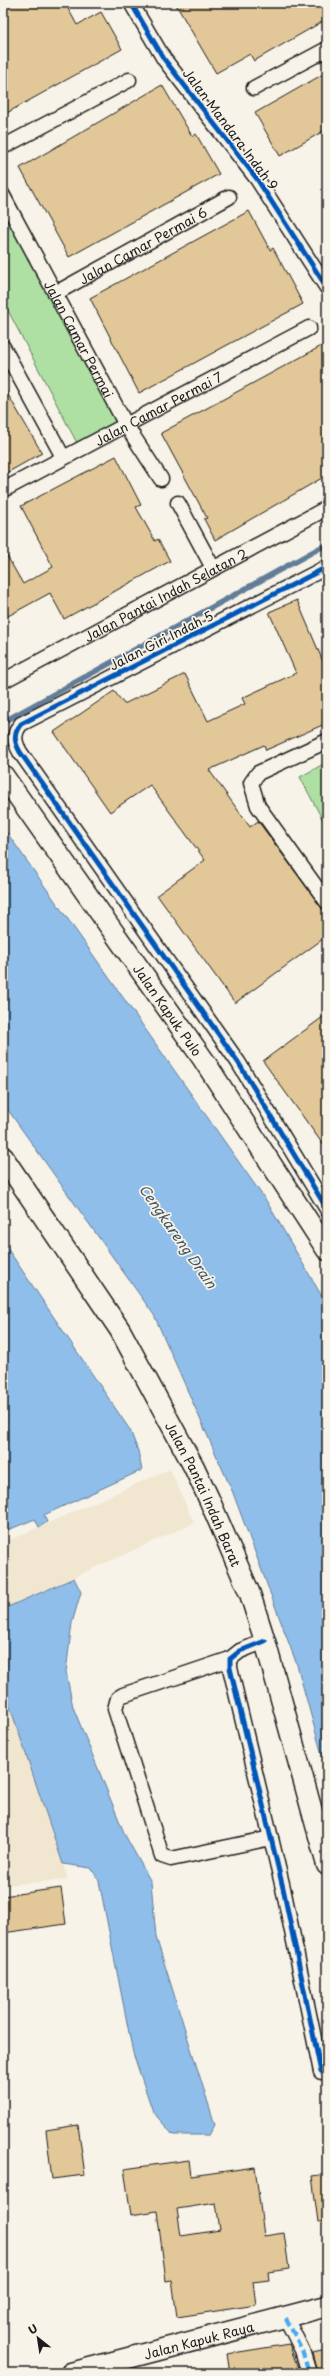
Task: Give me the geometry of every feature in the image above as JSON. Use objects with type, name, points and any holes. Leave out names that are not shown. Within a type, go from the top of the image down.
[{"type":"main road","name":"Jalan Kapuk Pulo","points":[[3,775],[204,1059],[327,1250]]},
{"type":"main road","name":"Jalan Pantai Indah Barat","points":[[3,1157],[120,1330],[194,1467],[250,1594],[265,1641],[327,1865]]},
{"type":"main road","name":"Jalan Kapuk Raya","points":[[71,2373],[286,2318],[327,2306]]},
{"type":"street","name":"Jalan Mandara Indah 9","points":[[131,3],[164,59],[257,179],[327,288]]},
{"type":"street","points":[[254,88],[327,49]]},
{"type":"street","points":[[3,147],[129,80]]},
{"type":"street","name":"Jalan Camar Permai","points":[[3,196],[126,425],[161,479]]},
{"type":"street","name":"Jalan Camar Permai 6","points":[[56,293],[229,197]]},
{"type":"street","name":"Jalan Camar Permai 7","points":[[7,488],[309,328]]},
{"type":"street","points":[[3,347],[63,457]]},
{"type":"street","points":[[178,503],[213,568]]},
{"type":"street","name":"Jalan Pantai Indah Selatan 2","points":[[3,681],[327,508]]},
{"type":"street","name":"Jalan Giri Indah 5","points":[[327,567],[22,724],[16,730],[14,741],[20,752],[238,1062],[327,1209]]},
{"type":"street","points":[[327,741],[258,773],[251,783],[258,806],[327,902]]},
{"type":"street","points":[[265,1641],[240,1651],[230,1659],[123,1695],[118,1698],[115,1709],[162,1856],[171,1859],[271,1838]]},
{"type":"street","points":[[230,1659],[230,1668],[271,1838],[321,2072]]},
{"type":"street","points":[[286,2318],[302,2350],[309,2373]]},
{"type":"shaded area","points":[[170,1469],[194,1523],[3,1609],[3,1543]]},
{"type":"shaded area","points":[[3,1686],[63,1864],[68,1880],[3,1885]]},
{"type":"green space","points":[[3,178],[127,417],[77,443],[3,301]]},
{"type":"green space","points":[[327,762],[327,828],[300,777]]},
{"type":"water","name":"Cengkareng Drain","points":[[3,827],[267,1202],[327,1305],[327,1773],[297,1665],[233,1493],[154,1315],[3,1103]]},
{"type":"water","points":[[3,1242],[130,1430],[138,1451],[142,1470],[44,1515],[47,1522],[39,1527],[35,1519],[3,1532]]},
{"type":"water","points":[[74,1578],[81,1592],[72,1623],[66,1672],[73,1707],[125,1835],[151,1882],[156,1937],[215,2125],[209,2135],[173,2135],[153,2112],[133,2053],[99,1881],[91,1868],[63,1864],[3,1686],[3,1609]]},
{"type":"building","points":[[3,3],[65,3],[77,25],[101,12],[122,49],[3,115]]},
{"type":"building","points":[[175,3],[327,3],[327,19],[254,61],[250,54],[216,73]]},
{"type":"building","points":[[327,72],[327,129],[280,156],[255,113]]},
{"type":"building","points":[[162,85],[192,136],[196,134],[219,174],[69,257],[20,168]]},
{"type":"building","points":[[249,211],[270,250],[273,248],[303,304],[139,393],[90,298]]},
{"type":"building","points":[[327,343],[327,475],[215,540],[204,519],[207,518],[161,433]]},
{"type":"building","points":[[3,386],[42,453],[3,475]]},
{"type":"building","points":[[116,456],[141,505],[136,507],[155,541],[158,539],[170,561],[64,619],[50,593],[8,616],[3,607],[3,549],[23,584],[53,567],[21,506]]},
{"type":"building","points":[[297,600],[327,671],[327,723],[266,750],[264,745],[209,770],[250,827],[258,821],[327,915],[327,936],[235,1003],[157,895],[205,860],[150,785],[110,812],[54,732],[114,691],[124,704],[185,674],[208,721],[245,704],[242,698],[296,673],[269,612]]},
{"type":"building","points":[[327,1014],[327,1150],[263,1061]]},
{"type":"building","points":[[61,1888],[66,1924],[3,1933],[3,1896]]},
{"type":"building","points":[[78,2125],[85,2175],[52,2179],[46,2130]]},
{"type":"building","points":[[189,2160],[191,2176],[255,2167],[264,2236],[284,2233],[289,2269],[268,2272],[269,2280],[253,2282],[256,2305],[177,2317],[172,2280],[166,2281],[157,2211],[131,2215],[124,2169]],"holes":[[[216,2203],[220,2230],[181,2236],[177,2209]]]},
{"type":"building","points":[[327,2174],[327,2221],[318,2222],[312,2176]]},
{"type":"building","points":[[289,2344],[300,2373],[230,2373],[227,2354]]},
{"type":"building","points":[[327,2350],[327,2373],[317,2373],[312,2353]]},
{"type":"waterway","points":[[3,722],[327,544]]},
{"type":"marked path","points":[[286,2318],[302,2350],[309,2373]]},
{"type":"cycle path","points":[[131,3],[164,59],[257,179],[327,288]]},
{"type":"cycle path","points":[[327,567],[21,724],[15,738],[20,752],[238,1062],[327,1209]]},
{"type":"cycle path","points":[[265,1641],[240,1651],[230,1659],[230,1668],[283,1888],[321,2072]]}]
